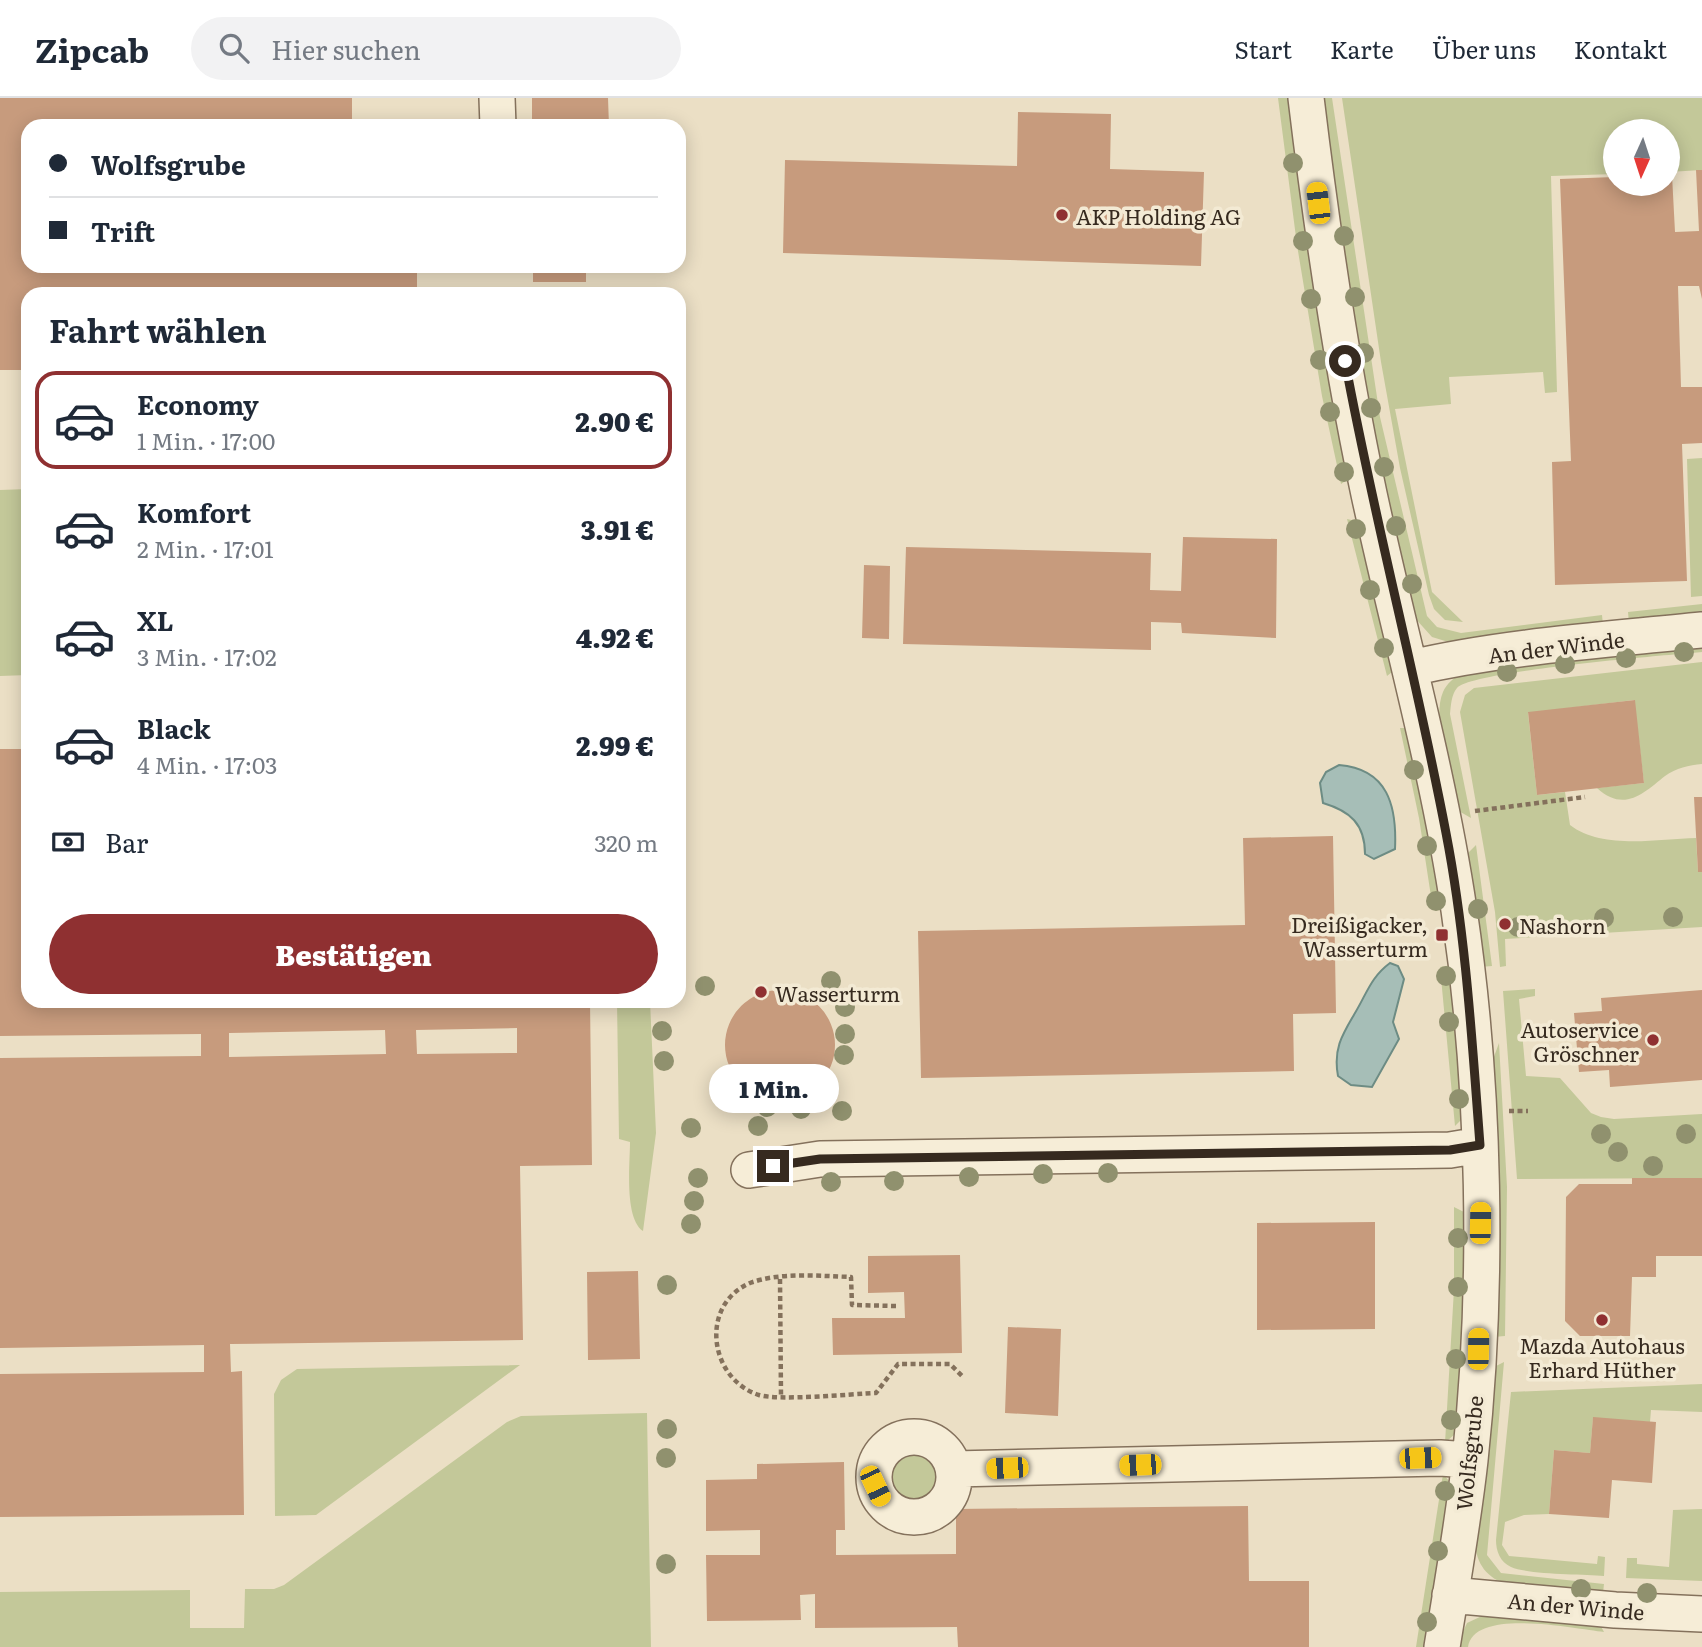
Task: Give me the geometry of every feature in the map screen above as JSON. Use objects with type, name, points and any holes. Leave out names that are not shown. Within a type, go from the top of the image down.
[{"type":"street","points":[[497,98],[498,119]]},
{"type":"street","name":"Wolfsgrube","points":[[1306,98],[1325,255],[1369,493],[1447,834],[1459,915],[1480,1145],[1478,1349],[1470,1460],[1442,1647]]},
{"type":"street","name":"An der Winde","points":[[1411,668],[1451,659],[1540,647],[1702,630]]},
{"type":"street","points":[[749,1170],[820,1159],[1450,1150],[1480,1145]]},
{"type":"street","points":[[954,1469],[1440,1458],[1470,1460]]},
{"type":"street","name":"An der Winde","points":[[1450,1595],[1615,1610],[1702,1614]]},
{"type":"path","points":[[1473,811],[1585,797]]},
{"type":"path","points":[[1508,1111],[1528,1111]]},
{"type":"path","points":[[896,1306],[852,1305],[851,1277],[780,1279],[749,1284],[734,1296],[716,1323],[717,1354],[735,1379],[758,1395],[876,1393],[898,1364],[950,1364],[962,1376]]},
{"type":"path","points":[[780,1279],[781,1396]]},
{"type":"green space","points":[[1278,98],[1292,98],[1351,477],[1341,484],[1322,396],[1297,245]]},
{"type":"green space","points":[[1319,98],[1332,98],[1380,417],[1427,616],[1437,627],[1461,633],[1602,615],[1603,625],[1455,644],[1432,637],[1414,617],[1366,419]]},
{"type":"green space","points":[[1342,98],[1702,98],[1702,170],[1680,171],[1680,119],[1603,119],[1603,174],[1551,176],[1557,392],[1545,393],[1543,372],[1449,377],[1451,404],[1395,409],[1432,592],[1463,622],[1445,620],[1434,609],[1429,595],[1400,468],[1381,362]]},
{"type":"green space","points":[[1702,458],[1702,596],[1691,597],[1687,459]]},
{"type":"green space","points":[[21,489],[21,675],[0,676],[0,490]]},
{"type":"green space","points":[[1347,519],[1360,522],[1397,668],[1387,676]]},
{"type":"green space","points":[[1702,604],[1702,615],[1629,623],[1628,612]]},
{"type":"green space","points":[[1702,642],[1702,652],[1532,670],[1470,682],[1457,688],[1452,697],[1450,714],[1471,818],[1457,810],[1443,750],[1439,718],[1443,692],[1456,677],[1462,673]]},
{"type":"green space","points":[[1702,662],[1702,764],[1674,771],[1633,798],[1616,799],[1597,788],[1644,783],[1634,700],[1528,713],[1537,795],[1565,792],[1570,825],[1583,833],[1614,840],[1696,838],[1698,872],[1702,872],[1702,927],[1505,939],[1506,966],[1500,967],[1495,912],[1460,712],[1465,695],[1474,688]]},
{"type":"green space","points":[[1400,728],[1413,728],[1444,901],[1432,903],[1419,818]]},
{"type":"green space","points":[[1476,845],[1492,966],[1480,967],[1466,855]]},
{"type":"green space","points":[[1452,965],[1463,1118],[1455,1126],[1440,967]]},
{"type":"green space","points":[[1535,989],[1535,996],[1519,999],[1526,1076],[1560,1078],[1591,1113],[1601,1117],[1614,1119],[1702,1114],[1702,1178],[1517,1179],[1503,991]]},
{"type":"green space","points":[[617,1008],[650,1008],[656,1133],[643,1231],[633,1215],[631,1203],[630,1142],[619,1139]]},
{"type":"green space","points":[[1499,1043],[1507,1187],[1505,1336],[1493,1337],[1488,1073]]},
{"type":"green space","points":[[1454,1207],[1464,1212],[1463,1335],[1457,1432],[1445,1443],[1454,1289]]},
{"type":"green space","points":[[1504,1362],[1487,1555],[1501,1573],[1604,1584],[1603,1593],[1508,1585],[1494,1578],[1480,1563],[1475,1542],[1494,1367]]},
{"type":"green space","points":[[520,1365],[316,1515],[275,1516],[274,1394],[281,1380],[297,1369]]},
{"type":"green space","points":[[1702,1384],[1702,1412],[1651,1410],[1650,1422],[1593,1418],[1590,1453],[1554,1450],[1549,1514],[1524,1515],[1505,1522],[1502,1545],[1509,1556],[1597,1564],[1598,1556],[1605,1557],[1604,1576],[1530,1572],[1511,1567],[1501,1559],[1496,1540],[1511,1392]]},
{"type":"green space","points":[[647,1413],[651,1647],[0,1647],[0,1592],[190,1590],[190,1628],[244,1628],[245,1589],[274,1589],[284,1585],[507,1422],[521,1416]]},
{"type":"green space","points":[[908,1449],[920,1449],[930,1453],[938,1461],[942,1477],[938,1493],[930,1501],[920,1505],[908,1505],[898,1501],[890,1493],[886,1483],[886,1471],[890,1461],[898,1453]]},
{"type":"green space","points":[[1443,1474],[1450,1482],[1429,1647],[1416,1647]]},
{"type":"green space","points":[[1702,1509],[1702,1581],[1626,1578],[1627,1558],[1637,1558],[1637,1564],[1669,1567],[1673,1510]]},
{"type":"green space","points":[[1484,1615],[1598,1621],[1604,1632],[1527,1623],[1506,1624],[1488,1627],[1474,1635],[1468,1647],[1456,1647],[1467,1623]]},
{"type":"water","points":[[1339,765],[1369,774],[1386,792],[1394,818],[1395,849],[1374,859],[1365,854],[1362,834],[1354,820],[1341,810],[1323,803],[1320,783],[1326,772]]},
{"type":"water","points":[[1390,963],[1398,966],[1404,979],[1393,1022],[1399,1039],[1372,1087],[1351,1085],[1338,1076],[1340,1043],[1370,986]]},
{"type":"building","points":[[0,98],[352,98],[352,119],[21,119],[21,273],[417,273],[417,287],[21,287],[21,370],[0,370]]},
{"type":"building","points":[[532,98],[608,98],[609,119],[532,119]]},
{"type":"building","name":"AKP Holding AG","points":[[1018,112],[1111,114],[1110,169],[1204,172],[1201,266],[783,253],[785,160],[1017,166]]},
{"type":"building","points":[[1696,170],[1702,170],[1702,299],[1699,286],[1678,286],[1681,387],[1702,387],[1702,443],[1682,444],[1687,581],[1555,585],[1552,462],[1571,461],[1560,179],[1603,177],[1603,196],[1673,196],[1675,232],[1699,231]]},
{"type":"building","points":[[533,273],[586,273],[586,282],[533,282]]},
{"type":"building","points":[[1183,537],[1277,539],[1276,638],[1182,633],[1181,623],[1151,622],[1151,650],[903,644],[906,547],[1151,553],[1150,590],[1181,591]]},
{"type":"building","points":[[864,565],[890,566],[889,639],[862,638]]},
{"type":"building","points":[[1635,700],[1644,783],[1537,795],[1528,712]]},
{"type":"building","points":[[0,749],[21,749],[21,1008],[590,1008],[592,1165],[520,1166],[523,1340],[230,1344],[231,1372],[242,1371],[244,1515],[0,1517],[0,1374],[204,1372],[204,1345],[0,1348],[0,1058],[201,1056],[201,1034],[0,1036]],"holes":[[[517,1028],[517,1053],[417,1054],[416,1030]],[[385,1030],[386,1054],[229,1057],[229,1033]]]},
{"type":"building","points":[[1694,797],[1702,797],[1702,872],[1698,872]]},
{"type":"building","points":[[1333,836],[1336,1013],[1293,1014],[1294,1071],[921,1078],[918,931],[1245,925],[1243,838]]},
{"type":"building","points":[[780,990],[801,994],[819,1006],[831,1024],[835,1045],[831,1066],[819,1084],[801,1096],[780,1100],[759,1096],[741,1084],[729,1066],[725,1045],[729,1024],[741,1006],[759,994]]},
{"type":"building","points":[[1702,990],[1702,1080],[1610,1087],[1609,1070],[1579,1072],[1574,1013],[1602,1011],[1601,998]]},
{"type":"building","points":[[1632,1178],[1702,1178],[1702,1256],[1656,1256],[1656,1277],[1632,1277],[1630,1336],[1580,1336],[1565,1321],[1566,1197],[1579,1184],[1632,1184]]},
{"type":"building","points":[[1375,1222],[1375,1329],[1257,1330],[1257,1223]]},
{"type":"building","points":[[960,1255],[962,1353],[833,1355],[832,1318],[905,1318],[904,1292],[868,1293],[868,1256]]},
{"type":"building","points":[[638,1271],[640,1359],[588,1360],[587,1272]]},
{"type":"building","points":[[1008,1327],[1061,1329],[1058,1416],[1005,1413]]},
{"type":"building","points":[[1593,1417],[1656,1422],[1652,1483],[1612,1480],[1609,1518],[1549,1514],[1554,1450],[1590,1453]]},
{"type":"building","points":[[844,1462],[845,1530],[836,1530],[836,1555],[956,1554],[956,1509],[1248,1506],[1249,1581],[1309,1581],[1309,1647],[958,1647],[957,1627],[815,1628],[815,1594],[800,1595],[801,1620],[707,1621],[706,1555],[760,1555],[760,1530],[706,1531],[706,1480],[757,1479],[757,1464]]},
{"type":"place","name":"AKP Holding AG","points":[[1062,215]]},
{"type":"place","name":"Nashorn","points":[[1505,924]]},
{"type":"place","name":"Dreißigacker, Wasserturm","points":[[1442,935]]},
{"type":"place","name":"Wasserturm","points":[[761,992]]},
{"type":"place","name":"Autoservice Gröschner","points":[[1653,1040]]},
{"type":"place","name":"Mazda Autohaus Erhard Hüther","points":[[1602,1320]]},
{"type":"route","points":[[773,1166],[820,1159],[1450,1150],[1480,1145],[1469,1007],[1447,834],[1369,493],[1345,361]]}]
